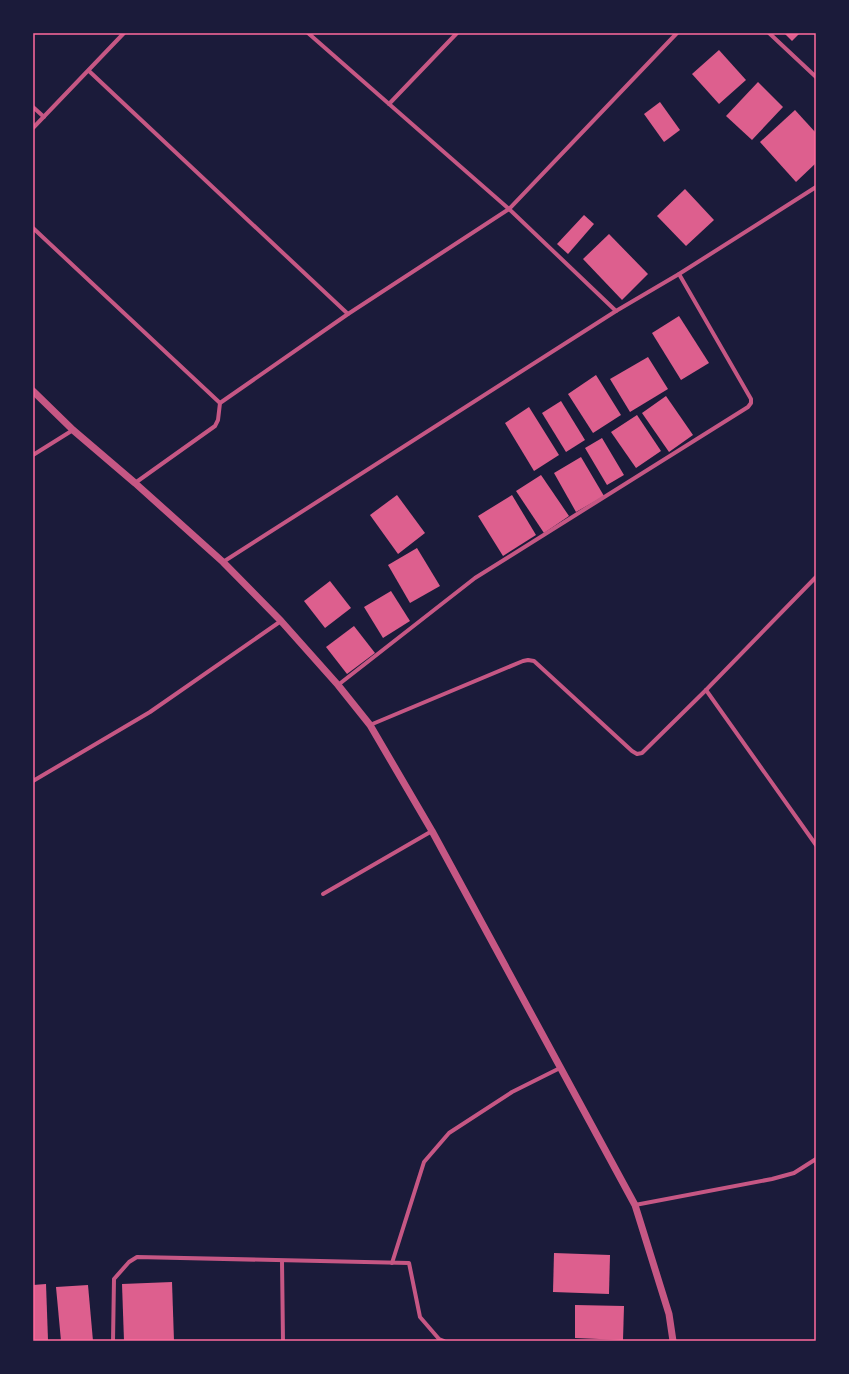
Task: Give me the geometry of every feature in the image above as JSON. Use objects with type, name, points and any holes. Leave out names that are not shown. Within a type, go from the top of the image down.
[{"type":"street","points":[[33,128],[124,33]]},
{"type":"street","points":[[308,33],[508,209],[616,311]]},
{"type":"street","points":[[389,104],[457,33]]},
{"type":"street","points":[[135,483],[215,426],[218,420],[220,403],[348,314],[508,209],[677,33]]},
{"type":"street","points":[[769,33],[816,78]]},
{"type":"street","points":[[89,71],[348,314]]},
{"type":"street","points":[[33,107],[44,117]]},
{"type":"street","points":[[223,562],[616,311],[679,274],[816,187]]},
{"type":"street","points":[[33,228],[220,403]]},
{"type":"street","points":[[338,684],[475,578],[748,407],[751,403],[751,399],[679,274]]},
{"type":"street","points":[[33,391],[73,430],[223,562],[281,621],[338,684],[370,725],[432,831],[635,1205],[669,1314],[673,1341]]},
{"type":"street","points":[[33,455],[73,430]]},
{"type":"street","points":[[370,725],[528,660],[534,661],[632,751],[637,754],[642,753],[706,690],[816,577]]},
{"type":"street","points":[[33,781],[150,712],[281,621]]},
{"type":"street","points":[[706,690],[816,845]]},
{"type":"street","points":[[324,894],[432,831]]},
{"type":"street","points":[[392,1263],[424,1162],[449,1133],[512,1092],[560,1068]]},
{"type":"street","points":[[635,1205],[772,1179],[794,1173],[816,1159]]},
{"type":"street","points":[[113,1341],[114,1279],[128,1262],[137,1257],[409,1264],[420,1317],[438,1339],[444,1341]]},
{"type":"street","points":[[282,1261],[283,1341]]},
{"type":"building","points":[[784,33],[800,33],[792,41]]},
{"type":"building","points":[[719,50],[746,80],[719,104],[692,74]]},
{"type":"building","points":[[758,82],[783,107],[752,140],[726,116]]},
{"type":"building","points":[[660,102],[680,130],[664,142],[644,114]]},
{"type":"building","points":[[795,110],[816,133],[816,163],[796,182],[760,142]]},
{"type":"building","points":[[685,189],[714,220],[686,246],[657,216]]},
{"type":"building","points":[[584,215],[594,224],[568,254],[557,244]]},
{"type":"building","points":[[609,234],[648,274],[622,300],[583,259]]},
{"type":"building","points":[[679,316],[709,363],[681,380],[652,333]]},
{"type":"building","points":[[648,357],[668,389],[630,412],[610,379]]},
{"type":"building","points":[[596,375],[621,415],[593,433],[568,394]]},
{"type":"building","points":[[666,396],[693,435],[669,452],[642,413]]},
{"type":"building","points":[[561,401],[585,440],[566,452],[542,413]]},
{"type":"building","points":[[529,407],[559,455],[534,471],[505,423]]},
{"type":"building","points":[[637,415],[661,451],[636,468],[611,432]]},
{"type":"building","points":[[602,438],[624,475],[607,485],[585,448]]},
{"type":"building","points":[[581,457],[604,496],[576,512],[554,473]]},
{"type":"building","points":[[541,475],[569,516],[544,533],[516,491]]},
{"type":"building","points":[[397,495],[425,533],[398,554],[370,515]]},
{"type":"building","points":[[512,495],[536,535],[503,556],[478,516]]},
{"type":"building","points":[[417,548],[440,586],[410,603],[388,565]]},
{"type":"building","points":[[330,581],[351,608],[325,628],[304,601]]},
{"type":"building","points":[[391,591],[410,621],[383,638],[364,607]]},
{"type":"building","points":[[354,626],[375,653],[347,674],[326,647]]},
{"type":"building","points":[[554,1253],[610,1255],[609,1294],[553,1292]]},
{"type":"building","points":[[172,1282],[174,1341],[124,1341],[122,1284]]},
{"type":"building","points":[[46,1284],[48,1340],[33,1340],[33,1285]]},
{"type":"building","points":[[88,1285],[93,1341],[61,1341],[56,1287]]},
{"type":"building","points":[[575,1305],[624,1306],[623,1340],[575,1338]]}]
